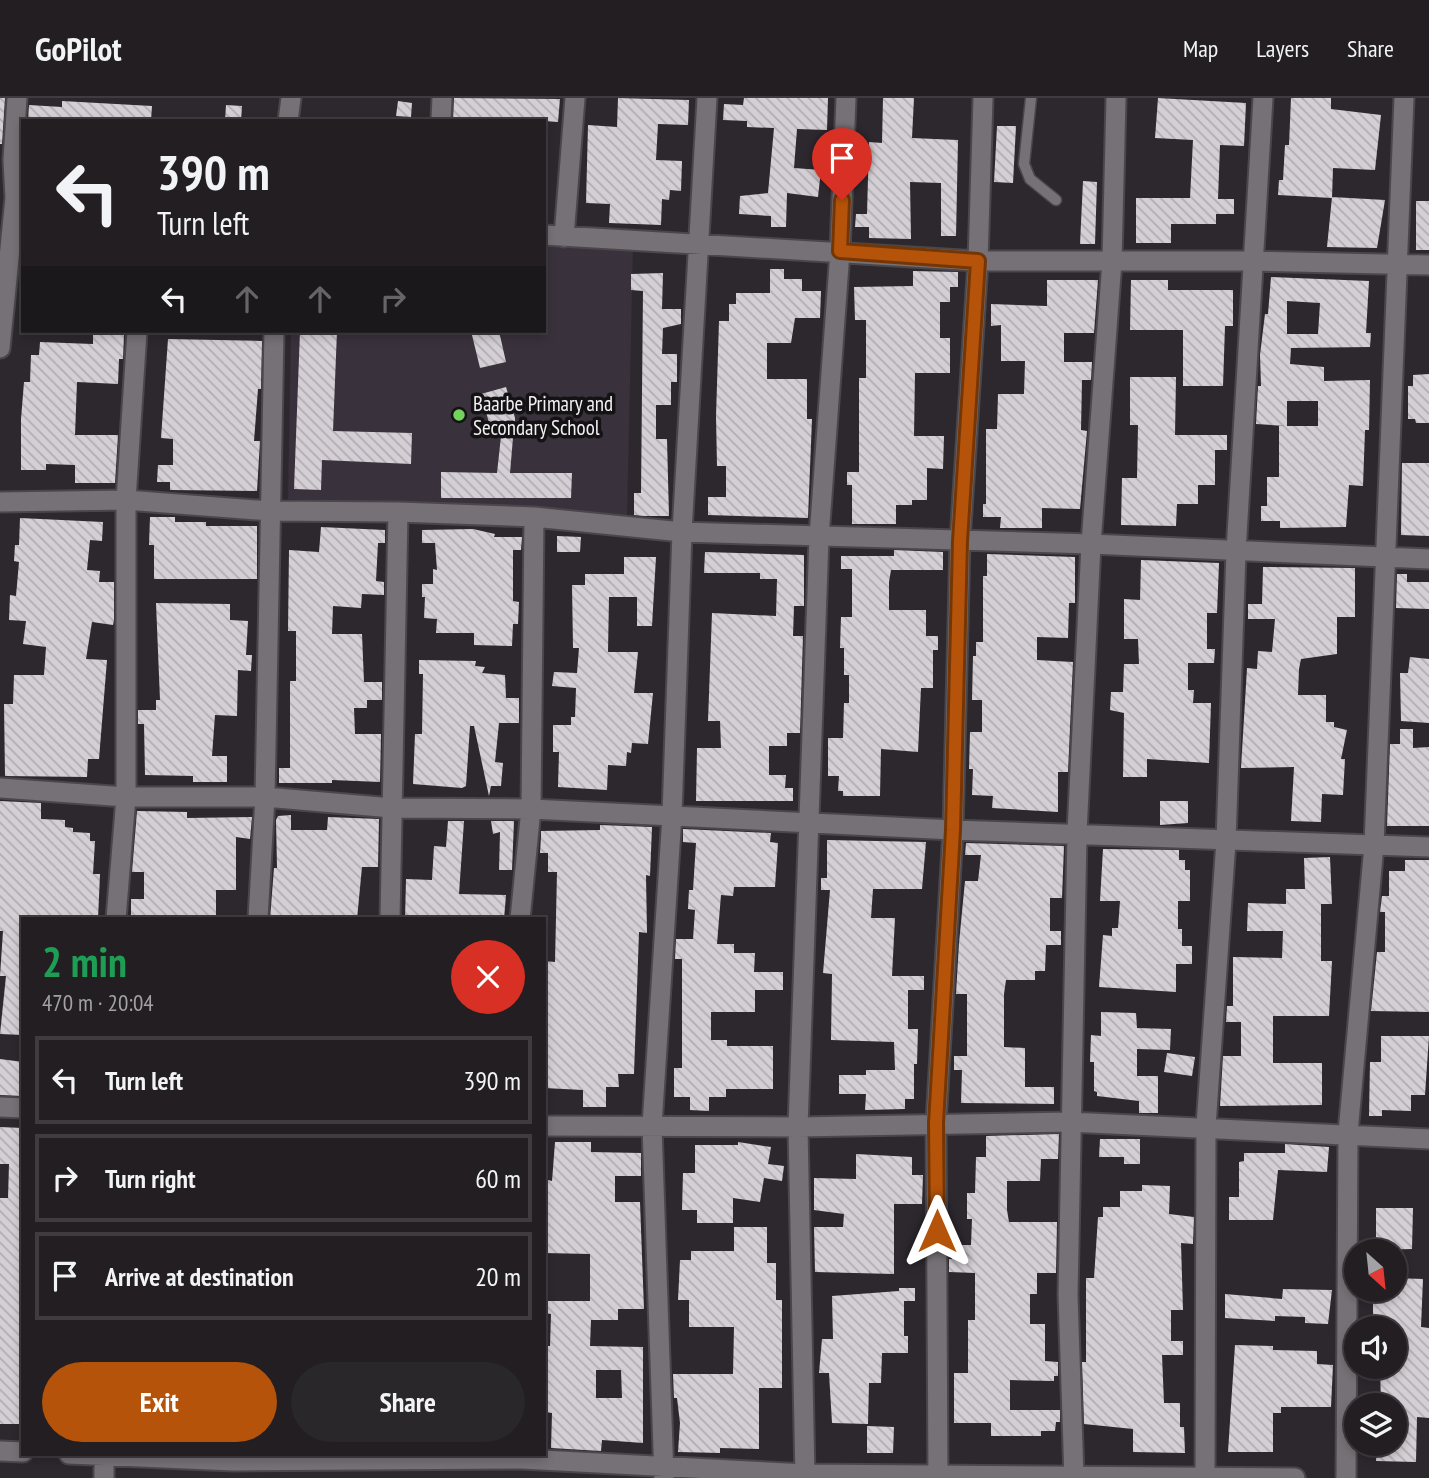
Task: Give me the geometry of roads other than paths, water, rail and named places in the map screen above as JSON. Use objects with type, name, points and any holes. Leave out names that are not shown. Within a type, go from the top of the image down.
[{"type":"street","points":[[0,348],[12,218],[13,131],[17,98]]},
{"type":"street","points":[[280,98],[291,98],[288,119]]},
{"type":"street","points":[[441,119],[442,98]]},
{"type":"street","points":[[564,237],[575,98]]},
{"type":"street","points":[[664,1473],[652,1126],[672,815],[682,532],[707,98]]},
{"type":"street","points":[[806,1476],[798,1127],[819,537],[840,251],[846,98]]},
{"type":"street","points":[[938,1475],[936,1123],[953,830],[960,541],[978,261],[983,98]]},
{"type":"street","points":[[1074,1476],[1068,1295],[1069,1122],[1077,833],[1091,544],[1112,261],[1116,98]]},
{"type":"street","points":[[1205,1477],[1206,1126],[1226,841],[1236,552],[1263,98]]},
{"type":"street","points":[[1346,1478],[1348,1133],[1374,845],[1404,98]]},
{"type":"street","points":[[546,235],[978,261],[1253,261],[1429,265]]},
{"type":"street","points":[[116,917],[126,797],[126,500],[137,333]]},
{"type":"street","points":[[258,917],[265,797],[274,333]]},
{"type":"street","points":[[0,502],[126,500],[270,511],[534,517],[682,532],[1091,544],[1429,559]]},
{"type":"street","points":[[390,917],[398,512]]},
{"type":"street","points":[[520,917],[531,809],[534,517]]},
{"type":"street","points":[[0,788],[126,797],[265,797],[392,808],[531,809],[953,830],[1429,847]]},
{"type":"street","points":[[0,1107],[21,1108]]},
{"type":"street","points":[[546,1126],[798,1127],[1069,1122],[1206,1126],[1429,1139]]},
{"type":"street","points":[[0,1451],[21,1452]]},
{"type":"street","points":[[104,1456],[104,1478]]},
{"type":"street","points":[[117,1456],[234,1465],[522,1464],[664,1473],[806,1476],[1295,1478]]},
{"type":"lane","points":[[1031,98],[1024,164],[1030,179],[1056,200]]},
{"type":"place","name":"Baarbe Primary and Secondary School","points":[[459,415]]}]
